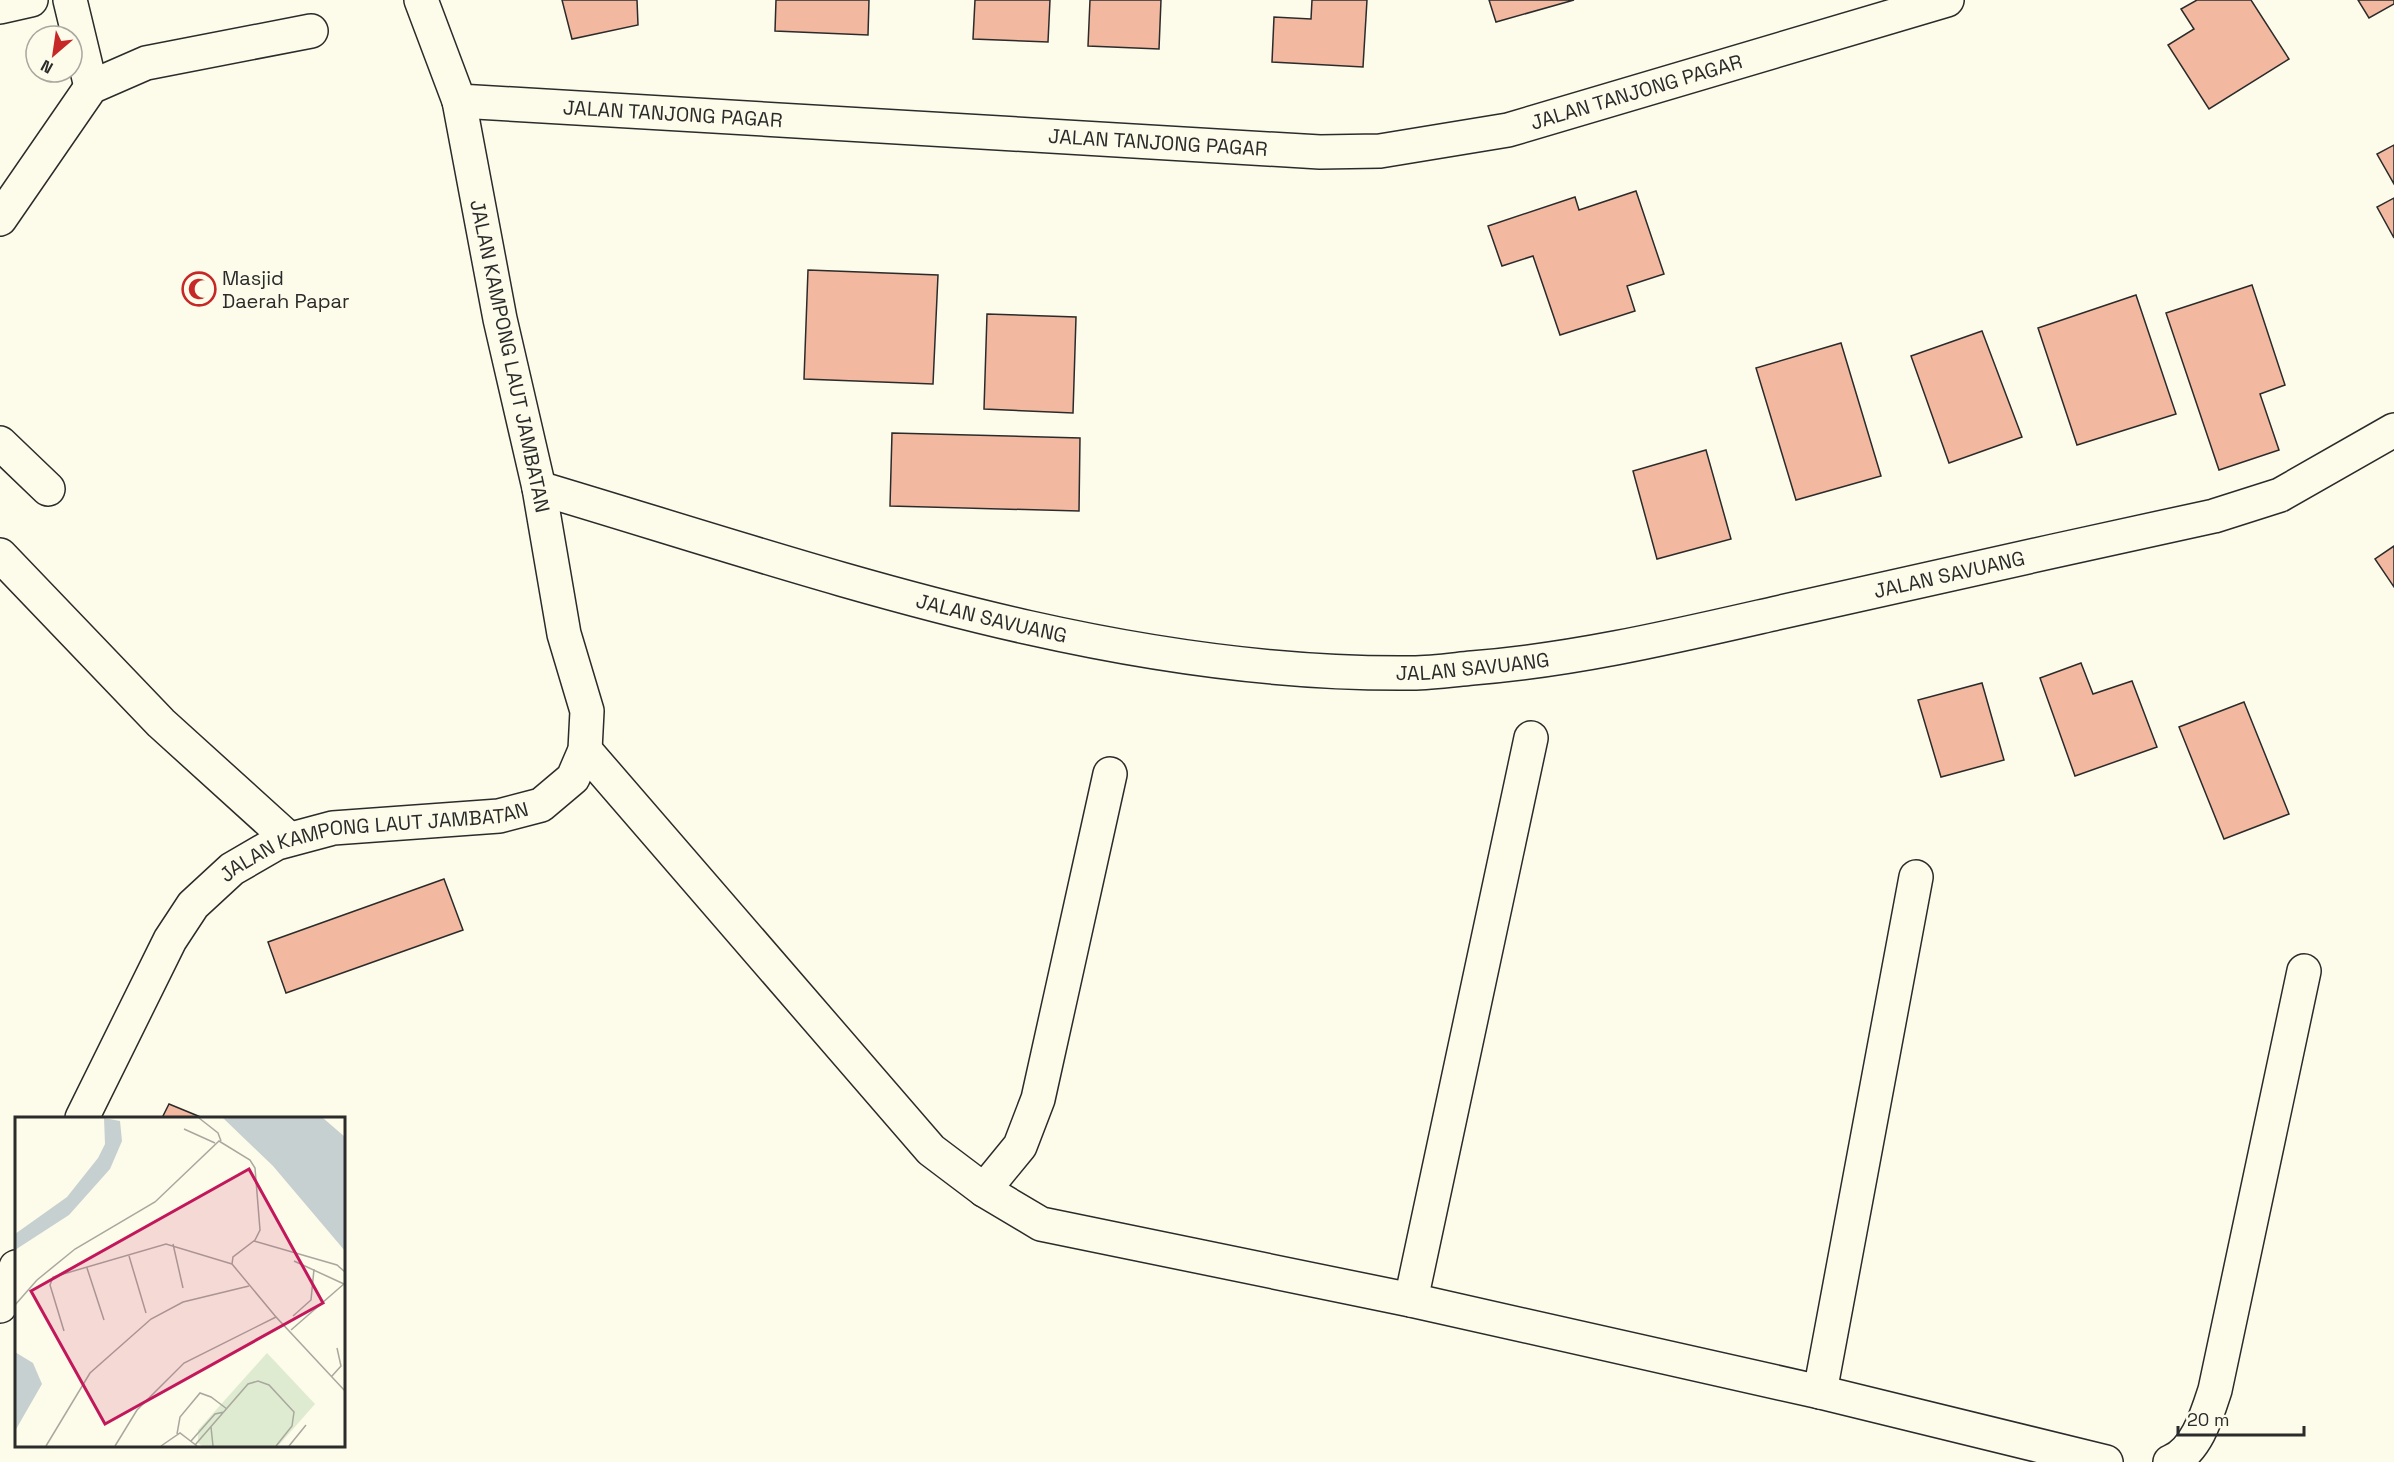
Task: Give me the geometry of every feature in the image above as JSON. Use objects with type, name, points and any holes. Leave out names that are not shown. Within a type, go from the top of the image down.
[{"type":"street","points":[[0,7],[31,0]]},
{"type":"street","points":[[70,0],[91,87]]},
{"type":"street","points":[[421,0],[459,101]]},
{"type":"street","name":"JALAN TANJONG PAGAR","points":[[459,101],[1320,152],[1380,151],[1508,130],[1947,0]]},
{"type":"street","points":[[0,219],[91,87],[146,63],[311,31]]},
{"type":"street","name":"JALAN KAMPONG LAUT JAMBATAN","points":[[83,1117],[170,940],[194,905],[232,868],[276,843],[333,828],[499,816],[542,805],[573,778],[585,750],[587,711],[564,634],[539,488],[500,319],[459,101]]},
{"type":"street","name":"JALAN SAVUANG","points":[[539,488],[930,605],[1041,631],[1181,656],[1294,669],[1414,673],[1521,664],[1641,644],[2214,516],[2280,495],[2394,430]]},
{"type":"street","points":[[0,443],[48,489]]},
{"type":"street","points":[[0,555],[161,723],[289,839]]},
{"type":"street","points":[[1411,1300],[1531,738]]},
{"type":"street","points":[[585,750],[931,1150],[984,1190],[1041,1224],[1411,1300],[1820,1392],[2106,1462]]},
{"type":"street","points":[[984,1190],[1020,1146],[1038,1100],[1110,774]]},
{"type":"street","points":[[1820,1392],[1916,877]]},
{"type":"street","points":[[2170,1462],[2179,1459],[2201,1428],[2215,1390],[2304,971]]},
{"type":"street","points":[[0,1305],[15,1269]]},
{"type":"building","points":[[562,0],[637,0],[638,25],[572,39]]},
{"type":"building","points":[[776,0],[869,0],[868,35],[775,31]]},
{"type":"building","points":[[975,0],[1050,0],[1048,42],[973,39]]},
{"type":"building","points":[[1090,0],[1161,0],[1159,49],[1088,46]]},
{"type":"building","points":[[1312,0],[1367,0],[1363,67],[1272,62],[1274,17],[1311,19]]},
{"type":"building","points":[[1489,0],[1574,0],[1496,22]]},
{"type":"building","points":[[2197,0],[2251,0],[2289,59],[2209,109],[2168,45],[2194,29],[2181,9]]},
{"type":"building","points":[[2358,0],[2394,0],[2394,4],[2369,18]]},
{"type":"building","points":[[2394,145],[2394,184],[2377,154]]},
{"type":"building","points":[[1636,191],[1664,274],[1627,286],[1635,311],[1560,335],[1533,256],[1502,266],[1488,226],[1575,197],[1579,210]]},
{"type":"building","points":[[2394,198],[2394,238],[2377,207]]},
{"type":"building","points":[[808,270],[938,275],[933,384],[804,379]]},
{"type":"building","points":[[2252,285],[2285,385],[2260,394],[2279,450],[2219,470],[2166,313]]},
{"type":"building","points":[[2136,295],[2176,414],[2077,445],[2038,328]]},
{"type":"building","points":[[987,314],[1076,317],[1073,413],[984,409]]},
{"type":"building","points":[[1982,331],[2022,437],[1949,463],[1911,356]]},
{"type":"building","points":[[1841,343],[1881,476],[1796,500],[1756,368]]},
{"type":"building","points":[[892,433],[1080,438],[1079,511],[890,506]]},
{"type":"building","points":[[1706,450],[1731,539],[1657,559],[1633,471]]},
{"type":"building","points":[[2394,546],[2394,587],[2375,559]]},
{"type":"building","points":[[2081,663],[2093,694],[2132,681],[2157,747],[2075,776],[2040,678]]},
{"type":"building","points":[[1982,683],[2004,760],[1941,777],[1918,700]]},
{"type":"building","points":[[2244,702],[2289,814],[2224,839],[2179,727]]},
{"type":"building","points":[[444,879],[463,930],[286,993],[268,942]]},
{"type":"building","points":[[169,1104],[201,1117],[162,1117]]},
{"type":"place","name":"Masjid Daerah Papar","points":[[199,289]]}]
